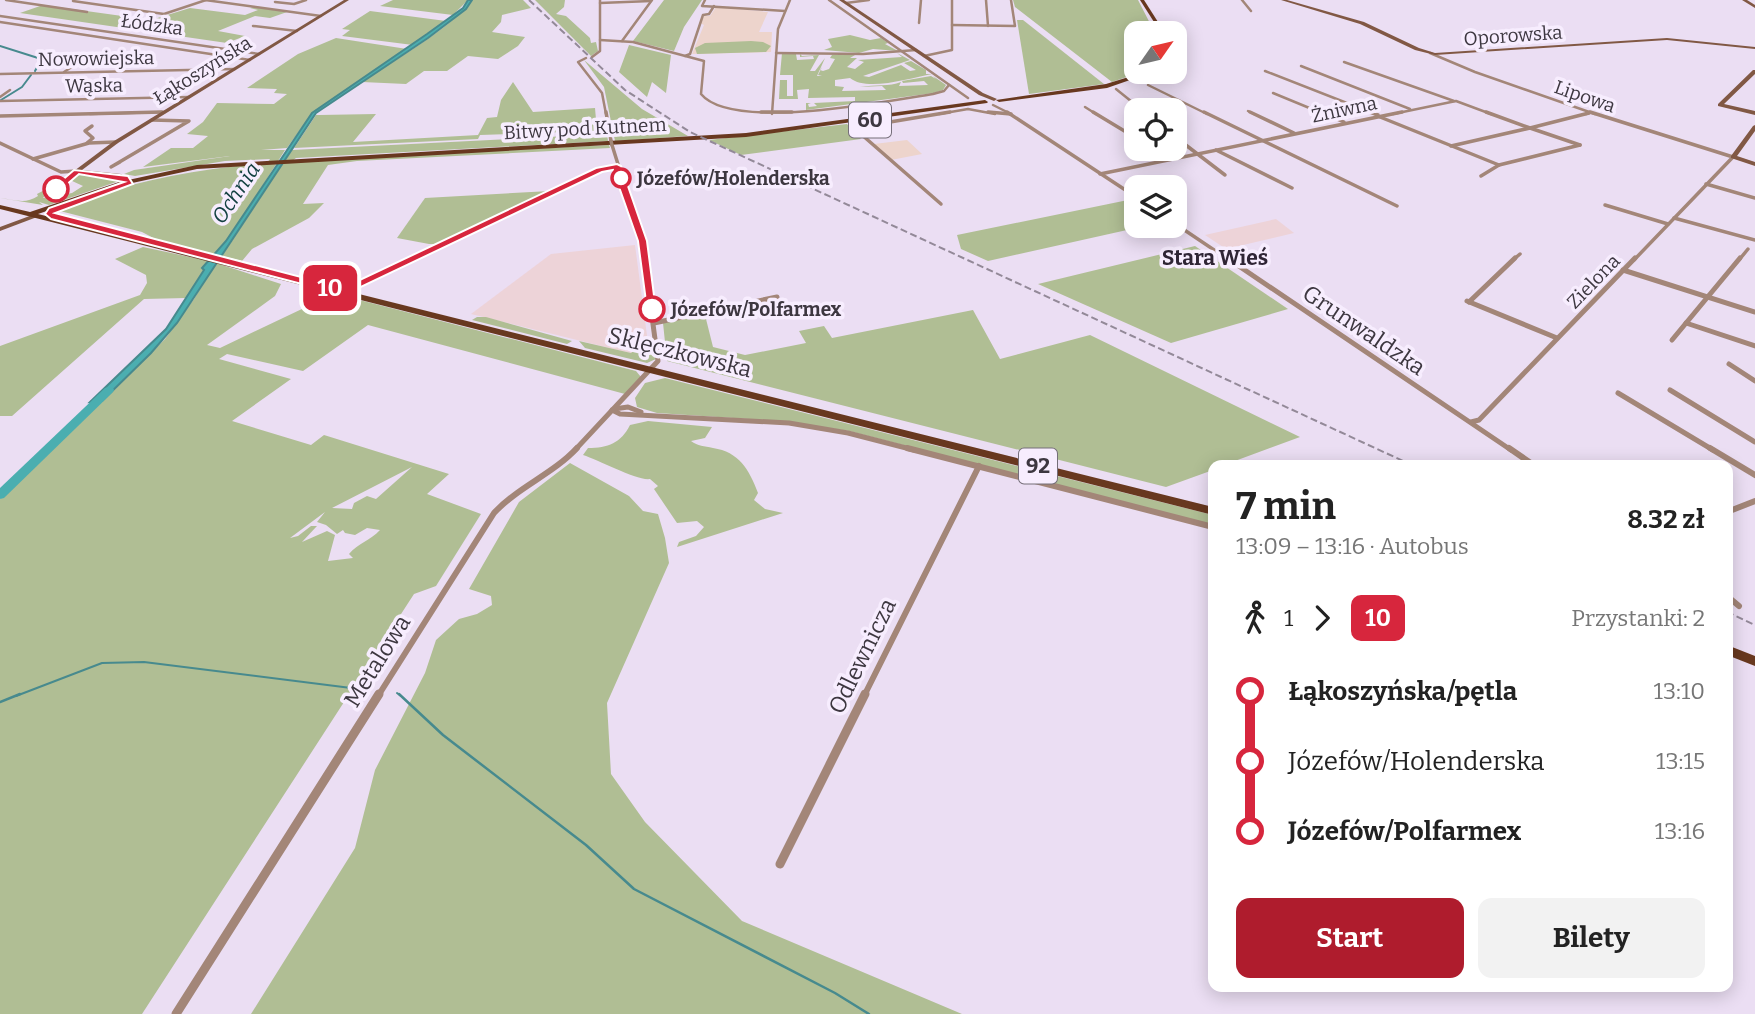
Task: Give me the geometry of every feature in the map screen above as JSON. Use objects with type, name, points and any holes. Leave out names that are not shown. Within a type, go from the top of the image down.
[{"type":"main road","points":[[1142,0],[1155,21]]},
{"type":"main road","name":"Bitwy pod Kutnem","points":[[40,213],[129,182],[205,166],[746,135],[967,102],[993,102],[1107,86],[1124,80]]},
{"type":"main road","points":[[0,205],[40,213]]},
{"type":"main road","name":"Sklęczkowska","points":[[40,213],[168,247]]},
{"type":"main road","name":"Sklęczkowska","points":[[40,213],[1208,509]]},
{"type":"main road","points":[[1733,652],[1755,661]]},
{"type":"main road","points":[[1733,658],[1755,667]]},
{"type":"street","points":[[6,0],[87,12]]},
{"type":"street","points":[[93,4],[106,0]]},
{"type":"street","points":[[74,1],[166,13],[204,0],[321,16]]},
{"type":"street","points":[[261,8],[280,0]]},
{"type":"street","points":[[275,2],[294,4],[306,0]]},
{"type":"street","name":"Łąkoszyńska","points":[[77,171],[117,142],[347,0]]},
{"type":"street","points":[[592,57],[599,52],[600,2],[652,0]]},
{"type":"street","points":[[622,41],[652,0]]},
{"type":"street","points":[[705,0],[702,5],[785,11]]},
{"type":"street","points":[[772,114],[778,29],[790,0]]},
{"type":"street","points":[[829,0],[949,85],[967,102]]},
{"type":"street","points":[[844,2],[869,0]]},
{"type":"street","points":[[919,23],[921,0]]},
{"type":"street","points":[[924,56],[952,50],[952,0]]},
{"type":"street","points":[[986,0],[988,26]]},
{"type":"street","points":[[952,25],[1015,26],[1011,0]]},
{"type":"street","points":[[1242,0],[1251,11]]},
{"type":"street","name":"Oporowska","points":[[1283,0],[1362,23],[1430,53],[1667,39],[1755,48]]},
{"type":"street","points":[[1744,0],[1755,7]]},
{"type":"street","points":[[844,2],[1124,189]]},
{"type":"street","points":[[685,56],[690,54],[703,15],[709,14],[714,6]]},
{"type":"street","name":"Łódzka","points":[[0,16],[259,54]]},
{"type":"street","points":[[2,23],[19,18]]},
{"type":"street","points":[[2,23],[250,60]]},
{"type":"street","points":[[0,28],[11,24]]},
{"type":"street","points":[[253,26],[297,31]]},
{"type":"street","points":[[600,40],[622,41],[704,61],[701,94],[704,98],[742,111],[772,114],[933,94],[944,91],[949,85]]},
{"type":"street","points":[[776,52],[916,50]]},
{"type":"street","name":"Lipowa","points":[[1430,53],[1466,69],[1590,113],[1733,157]]},
{"type":"street","points":[[43,55],[81,61]]},
{"type":"street","points":[[62,73],[81,61],[98,55]]},
{"type":"street","points":[[586,58],[578,61],[602,93],[617,166],[642,241],[658,361],[652,369]]},
{"type":"street","points":[[1344,62],[1456,102]]},
{"type":"street","points":[[1301,66],[1411,110]]},
{"type":"street","name":"Nowowiejska","points":[[0,74],[234,69]]},
{"type":"street","points":[[1265,71],[1499,165],[1481,176]]},
{"type":"street","points":[[1755,71],[1720,105],[1755,113]]},
{"type":"street","points":[[1148,85],[1397,206]]},
{"type":"street","points":[[1116,89],[1127,98]]},
{"type":"street","points":[[0,99],[10,90]]},
{"type":"street","points":[[1273,93],[1346,123]]},
{"type":"street","name":"Wąska","points":[[0,99],[189,97]]},
{"type":"street","name":"Żniwna","points":[[1187,156],[1456,102],[1580,145],[1499,165]]},
{"type":"street","points":[[1084,107],[1124,131]]},
{"type":"street","points":[[941,204],[854,128],[974,108],[993,116],[1011,114]]},
{"type":"street","points":[[1248,111],[1296,133]]},
{"type":"street","points":[[0,116],[165,112]]},
{"type":"street","points":[[1451,146],[1590,113]]},
{"type":"street","points":[[120,162],[189,121],[152,120]]},
{"type":"street","points":[[85,145],[93,138],[85,131],[92,126]]},
{"type":"street","points":[[1755,127],[1733,157],[1755,164]]},
{"type":"street","points":[[33,159],[85,145],[117,142]]},
{"type":"street","points":[[0,143],[61,172],[77,171],[116,176],[129,182]]},
{"type":"street","points":[[1187,146],[1225,175]]},
{"type":"street","points":[[1216,150],[1292,188]]},
{"type":"street","name":"Zielona","points":[[1471,422],[1479,420],[1733,157]]},
{"type":"street","name":"Żniwna","points":[[1100,174],[1162,161]]},
{"type":"street","points":[[344,292],[599,169],[617,166]]},
{"type":"street","points":[[1706,184],[1755,198]]},
{"type":"street","points":[[1605,205],[1668,224]]},
{"type":"street","points":[[0,228],[40,213]]},
{"type":"street","points":[[1674,218],[1755,240]]},
{"type":"street","name":"Grunwaldzka","points":[[1187,232],[1526,460]]},
{"type":"street","points":[[1672,340],[1748,249]]},
{"type":"street","points":[[1520,254],[1468,301],[1557,338]]},
{"type":"street","points":[[1623,270],[1755,312]]},
{"type":"street","points":[[654,323],[777,297]]},
{"type":"street","points":[[1686,323],[1755,346]]},
{"type":"street","points":[[1729,364],[1755,381]]},
{"type":"street","name":"Metalowa","points":[[176,1014],[494,513],[509,497],[565,461],[652,369]]},
{"type":"street","points":[[1670,390],[1755,442]]},
{"type":"street","points":[[630,392],[634,409]]},
{"type":"street","points":[[1618,393],[1730,460]]},
{"type":"street","points":[[612,410],[634,409],[647,415]]},
{"type":"street","points":[[612,410],[620,414],[818,427],[1208,526]]},
{"type":"street","points":[[1733,462],[1755,475]]},
{"type":"street","name":"Odlewnicza","points":[[780,864],[979,466]]},
{"type":"street","points":[[1733,510],[1755,501]]},
{"type":"street","points":[[1733,601],[1739,606]]},
{"type":"shaded area","points":[[393,0],[468,0],[453,15],[380,6]]},
{"type":"shaded area","points":[[468,0],[472,0],[466,9],[428,38],[316,113],[177,323],[102,401],[90,402],[166,329],[204,270],[202,268],[226,241],[312,113],[463,8]]},
{"type":"shaded area","points":[[472,0],[523,0],[531,8],[502,15],[501,22],[492,32],[525,37],[518,46],[498,59],[468,56],[447,71],[424,71],[406,84],[362,82],[436,33]]},
{"type":"shaded area","points":[[535,0],[565,0],[564,7],[556,14],[566,16],[590,38],[591,43],[596,42],[598,51],[591,56]]},
{"type":"shaded area","points":[[664,0],[702,0],[684,27],[674,51],[633,41]]},
{"type":"shaded area","points":[[1013,0],[1138,0],[1149,21],[1124,21],[1124,78],[1112,82],[1015,7]]},
{"type":"shaded area","points":[[43,5],[151,20],[190,8],[245,15],[258,10],[250,8],[253,7],[287,12],[270,18],[255,16],[218,31],[245,36],[227,43],[20,13]]},
{"type":"shaded area","points":[[716,7],[768,12],[759,32],[772,32],[771,52],[692,54],[704,25],[700,23],[704,16],[710,16]]},
{"type":"shaded area","points":[[370,11],[446,21],[413,45],[342,36],[350,30],[342,29]]},
{"type":"shaded area","points":[[1017,20],[1023,20],[1104,84],[1029,94]]},
{"type":"shaded area","points":[[850,35],[870,40],[881,38],[888,43],[885,44],[898,51],[873,49],[859,53],[824,50],[832,47],[828,39]]},
{"type":"shaded area","points":[[336,38],[407,49],[312,113],[287,148],[261,150],[285,150],[236,228],[214,256],[163,243],[142,232],[60,211],[88,198],[154,179],[267,163],[270,159],[225,161],[135,176],[124,174],[134,170],[230,156],[143,167],[171,148],[193,148],[208,136],[187,134],[203,122],[217,103],[274,104],[287,94],[274,93],[277,89],[247,88],[298,54]]},
{"type":"shaded area","points":[[751,41],[771,46],[766,52],[697,54],[695,48],[705,43]]},
{"type":"shaded area","points":[[629,45],[671,55],[666,93],[652,82],[647,97],[619,72]]},
{"type":"shaded area","points":[[782,53],[796,54],[797,60],[814,59],[813,56],[800,57],[800,54],[819,55],[810,71],[815,71],[825,58],[817,76],[822,76],[818,75],[820,70],[829,69],[835,59],[830,58],[832,55],[855,55],[850,58],[857,58],[847,67],[855,69],[864,62],[858,60],[902,57],[897,53],[910,60],[863,76],[869,77],[901,65],[910,71],[916,70],[904,63],[911,61],[926,70],[926,74],[932,74],[878,84],[867,84],[850,78],[835,80],[835,86],[844,87],[842,91],[886,90],[882,86],[860,87],[901,82],[899,86],[928,85],[924,81],[902,81],[931,76],[946,85],[943,90],[934,93],[806,110],[806,103],[811,103],[808,104],[809,107],[817,106],[814,103],[855,101],[855,97],[808,98],[809,89],[797,90],[798,99],[779,99],[780,80],[787,80],[787,96],[793,96],[793,75],[780,75]]},
{"type":"shaded area","points":[[584,60],[642,109],[688,136],[615,141],[604,87]]},
{"type":"shaded area","points":[[513,82],[533,112],[595,108],[597,131],[480,135],[478,139],[294,148],[316,115],[376,114],[353,142],[478,135],[487,118],[497,117],[501,100]]},
{"type":"shaded area","points":[[847,124],[861,139],[741,155],[709,140]]},
{"type":"shaded area","points":[[607,134],[608,141],[296,158],[292,161],[609,145],[610,148],[357,161],[328,165],[303,204],[324,203],[309,218],[252,249],[242,261],[222,256],[292,150]]},
{"type":"shaded area","points":[[907,140],[922,154],[891,160],[874,144]]},
{"type":"shaded area","points":[[78,175],[115,177],[122,180],[49,205],[0,198],[28,200],[52,186],[43,198],[72,193],[83,186],[70,180]]},
{"type":"shaded area","points":[[550,191],[443,244],[397,238],[425,198]]},
{"type":"shaded area","points":[[1124,201],[1124,231],[988,261],[961,249],[957,235]]},
{"type":"shaded area","points":[[1276,219],[1294,233],[1226,249],[1205,235]]},
{"type":"shaded area","points":[[635,245],[650,358],[471,314],[551,254]]},
{"type":"shaded area","points":[[1195,246],[1288,309],[1171,343],[1038,284]]},
{"type":"shaded area","points":[[143,247],[209,261],[186,298],[144,299],[12,416],[0,416],[0,346],[140,295],[147,283],[146,275],[115,259]]},
{"type":"shaded area","points":[[216,263],[281,284],[275,296],[207,345],[220,348],[304,308],[344,296],[636,371],[641,377],[625,394],[368,325],[303,371],[227,354],[219,359],[291,379],[232,421],[311,445],[324,435],[449,474],[427,494],[481,514],[436,586],[414,594],[142,1014],[0,1014],[0,499],[165,339]],"holes":[[[412,467],[376,499],[367,496],[354,503],[352,509],[332,508]],[[325,512],[317,522],[337,534],[343,530],[355,535],[367,528],[380,530],[349,554],[353,558],[328,561],[335,535],[327,531],[302,542],[317,526],[311,526],[298,536],[290,538]]]},
{"type":"shaded area","points":[[973,310],[1000,359],[1090,335],[1300,437],[1238,460],[1208,460],[1208,472],[1166,487],[667,361],[663,323],[705,315],[713,347],[745,355],[806,343],[799,331],[824,326],[832,338]]},
{"type":"shaded area","points":[[486,317],[572,341],[567,344],[472,320]]},
{"type":"shaded area","points":[[579,341],[631,353],[641,345],[638,343],[648,341],[652,344],[656,359],[647,363],[585,348]]},
{"type":"shaded area","points":[[665,378],[1208,514],[1208,524],[849,431],[781,421],[657,413],[637,407],[635,398],[645,383]]},
{"type":"shaded area","points":[[648,421],[712,427],[705,438],[691,441],[730,453],[747,469],[755,484],[758,493],[754,500],[765,509],[783,513],[677,547],[679,542],[696,536],[704,527],[697,521],[677,523],[654,489],[658,486],[650,479],[627,474],[583,455],[588,448],[602,447],[618,440],[630,425]]},
{"type":"shaded area","points":[[570,463],[629,496],[643,511],[658,514],[665,538],[669,563],[607,703],[611,774],[645,822],[742,921],[962,1014],[251,1014],[355,848],[375,770],[425,673],[436,640],[459,619],[477,614],[492,605],[491,596],[469,589],[519,502]]},
{"type":"waterway","points":[[0,46],[38,58],[40,62],[35,71]]},
{"type":"waterway","points":[[1,100],[22,87],[31,75]]},
{"type":"waterway","name":"Ochnia","points":[[0,495],[109,390]]},
{"type":"waterway","points":[[16,696],[102,663],[144,662],[359,689]]},
{"type":"waterway","points":[[397,693],[401,696]]},
{"type":"waterway","points":[[0,702],[20,694]]},
{"type":"waterway","points":[[399,694],[443,735],[586,845],[634,889],[835,993],[869,1014]]},
{"type":"railway","points":[[529,0],[625,90],[690,132],[1401,460]]},
{"type":"railway","points":[[1733,615],[1755,625]]},
{"type":"bus line","name":"10","points":[[56,189],[77,171],[82,174],[125,178],[130,183],[64,205],[52,210],[50,214],[52,217],[344,292],[599,169],[617,166],[642,241],[652,309]]},
{"type":"place","name":"Józefów/Holenderska","points":[[621,178]]},
{"type":"place","name":"Józefów/Polfarmex","points":[[652,309]]},
{"type":"district","name":"Stara Wieś","points":[[1215,258]]}]
